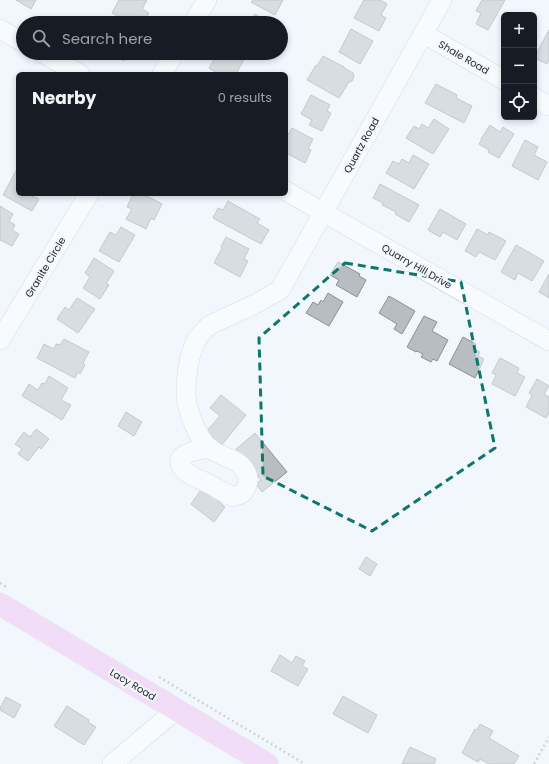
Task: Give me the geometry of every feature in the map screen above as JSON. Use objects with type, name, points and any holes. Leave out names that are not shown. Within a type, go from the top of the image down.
[{"type":"main road","name":"Lacy Road","points":[[0,604],[267,764]]},
{"type":"street","points":[[197,16],[207,0]]},
{"type":"street","name":"Quartz Road","points":[[210,448],[200,437],[187,403],[186,386],[192,351],[195,344],[204,329],[210,325],[255,304],[280,290],[442,0]]},
{"type":"street","points":[[0,29],[16,38]]},
{"type":"street","name":"Shale Road","points":[[424,34],[501,78]]},
{"type":"street","points":[[55,60],[76,72]]},
{"type":"street","points":[[163,72],[171,60]]},
{"type":"street","points":[[537,99],[549,106]]},
{"type":"street","name":"Quarry Hill Drive","points":[[288,192],[549,341]]},
{"type":"street","name":"Granite Circle","points":[[0,340],[88,196]]},
{"type":"street","points":[[112,764],[176,710]]},
{"type":"path","points":[[155,675],[305,764]]},
{"type":"path","points":[[534,764],[549,737]]},
{"type":"highlighted area","points":[[345,263],[461,282],[495,448],[372,531],[263,476],[259,338]]},
{"type":"building","points":[[16,0],[36,0],[31,9]]},
{"type":"building","points":[[119,0],[147,0],[142,9],[149,13],[148,16],[118,16],[112,13]]},
{"type":"building","points":[[253,0],[283,0],[275,15],[251,2]]},
{"type":"building","points":[[364,0],[380,0],[387,4],[381,15],[386,18],[379,31],[354,18]]},
{"type":"building","points":[[482,0],[505,0],[488,30],[476,24],[481,13],[476,11]]},
{"type":"building","points":[[351,29],[373,41],[360,64],[339,52]]},
{"type":"building","points":[[549,30],[549,60],[547,64],[537,59],[537,52]]},
{"type":"building","points":[[323,56],[353,73],[354,77],[352,81],[349,82],[339,98],[307,80]]},
{"type":"building","points":[[214,60],[244,60],[237,72],[216,72],[209,68]]},
{"type":"building","points":[[436,84],[457,95],[456,98],[472,106],[464,123],[425,103]]},
{"type":"building","points":[[311,95],[330,105],[327,111],[331,113],[322,131],[309,125],[312,120],[301,114]]},
{"type":"building","points":[[434,119],[449,129],[433,154],[406,138],[414,126],[419,129],[422,124],[428,128]]},
{"type":"building","points":[[490,125],[500,132],[503,127],[514,134],[499,158],[488,152],[489,150],[479,144]]},
{"type":"building","points":[[292,128],[313,139],[308,149],[311,150],[305,163],[288,154],[288,135]]},
{"type":"building","points":[[525,140],[538,147],[534,155],[547,162],[538,180],[512,166]]},
{"type":"building","points":[[413,155],[429,164],[414,189],[386,173],[393,161],[399,164],[402,159],[409,163]]},
{"type":"building","points":[[16,171],[16,196],[32,196],[39,199],[32,211],[3,195]]},
{"type":"building","points":[[380,184],[419,205],[409,222],[395,214],[396,212],[382,205],[383,203],[373,198]]},
{"type":"building","points":[[132,196],[147,196],[162,204],[154,220],[151,218],[146,229],[126,219],[132,209],[127,207]]},
{"type":"building","points":[[228,201],[260,219],[257,223],[269,230],[261,244],[213,218],[218,208],[223,210]]},
{"type":"building","points":[[0,206],[13,214],[9,221],[15,225],[12,230],[19,234],[12,246],[0,240]]},
{"type":"building","points":[[440,209],[466,224],[457,240],[443,232],[440,237],[428,230]]},
{"type":"building","points":[[121,227],[135,235],[119,262],[99,251],[110,232],[116,235]]},
{"type":"building","points":[[477,229],[488,235],[489,232],[506,241],[495,260],[479,252],[476,257],[465,251]]},
{"type":"building","points":[[226,237],[249,249],[244,259],[248,261],[240,277],[214,263]]},
{"type":"building","points":[[516,245],[544,261],[532,281],[518,273],[515,280],[501,272]]},
{"type":"building","points":[[94,258],[114,271],[106,284],[109,285],[100,299],[83,288],[90,277],[85,273]]},
{"type":"building","points":[[338,262],[360,274],[359,276],[366,280],[357,297],[336,285],[339,280],[330,275]]},
{"type":"building","points":[[549,274],[549,298],[539,292]]},
{"type":"building","points":[[328,293],[343,302],[329,326],[306,313],[313,302],[318,305],[321,300],[323,302]]},
{"type":"building","points":[[389,296],[415,311],[402,334],[394,329],[397,324],[379,313]]},
{"type":"building","points":[[77,298],[95,309],[78,333],[57,319],[65,307],[69,310]]},
{"type":"building","points":[[424,316],[437,322],[432,331],[448,340],[437,361],[433,359],[431,362],[421,357],[423,354],[407,347]]},
{"type":"building","points":[[463,337],[476,344],[474,349],[480,352],[478,356],[484,359],[475,378],[449,364]]},
{"type":"building","points":[[64,339],[89,352],[83,363],[85,365],[80,374],[78,372],[75,378],[37,358],[44,344],[54,349],[56,344],[60,345]]},
{"type":"building","points":[[500,358],[519,368],[517,373],[525,377],[515,396],[492,384],[496,375],[492,373]]},
{"type":"building","points":[[49,376],[68,388],[61,400],[71,405],[62,420],[22,396],[29,384],[38,390],[42,383],[45,384]]},
{"type":"building","points":[[537,379],[549,386],[544,394],[549,397],[549,413],[546,418],[526,407],[532,395],[529,393]]},
{"type":"building","points":[[221,395],[246,415],[220,447],[204,434],[220,416],[210,408]]},
{"type":"building","points":[[126,412],[142,422],[134,436],[118,426]]},
{"type":"building","points":[[36,429],[49,439],[41,449],[39,447],[28,461],[18,454],[22,449],[15,444],[24,432],[30,437]]},
{"type":"building","points":[[255,433],[287,472],[262,492],[256,484],[261,480],[236,449]]},
{"type":"building","points":[[212,488],[222,496],[218,501],[225,507],[214,522],[191,504],[201,490],[208,495]]},
{"type":"building","points":[[366,557],[377,564],[370,576],[359,569]]},
{"type":"building","points":[[280,655],[292,663],[296,656],[305,661],[302,666],[308,669],[298,686],[271,671]]},
{"type":"building","points":[[343,696],[377,715],[368,733],[333,714]]},
{"type":"building","points":[[6,697],[21,705],[14,718],[0,710]]},
{"type":"building","points":[[67,706],[89,720],[88,722],[96,727],[84,745],[54,726]]},
{"type":"building","points":[[480,724],[493,731],[489,738],[519,756],[514,764],[489,764],[480,759],[478,762],[462,753],[475,729],[477,730]]},
{"type":"building","points":[[410,747],[436,759],[434,764],[402,764]]}]
